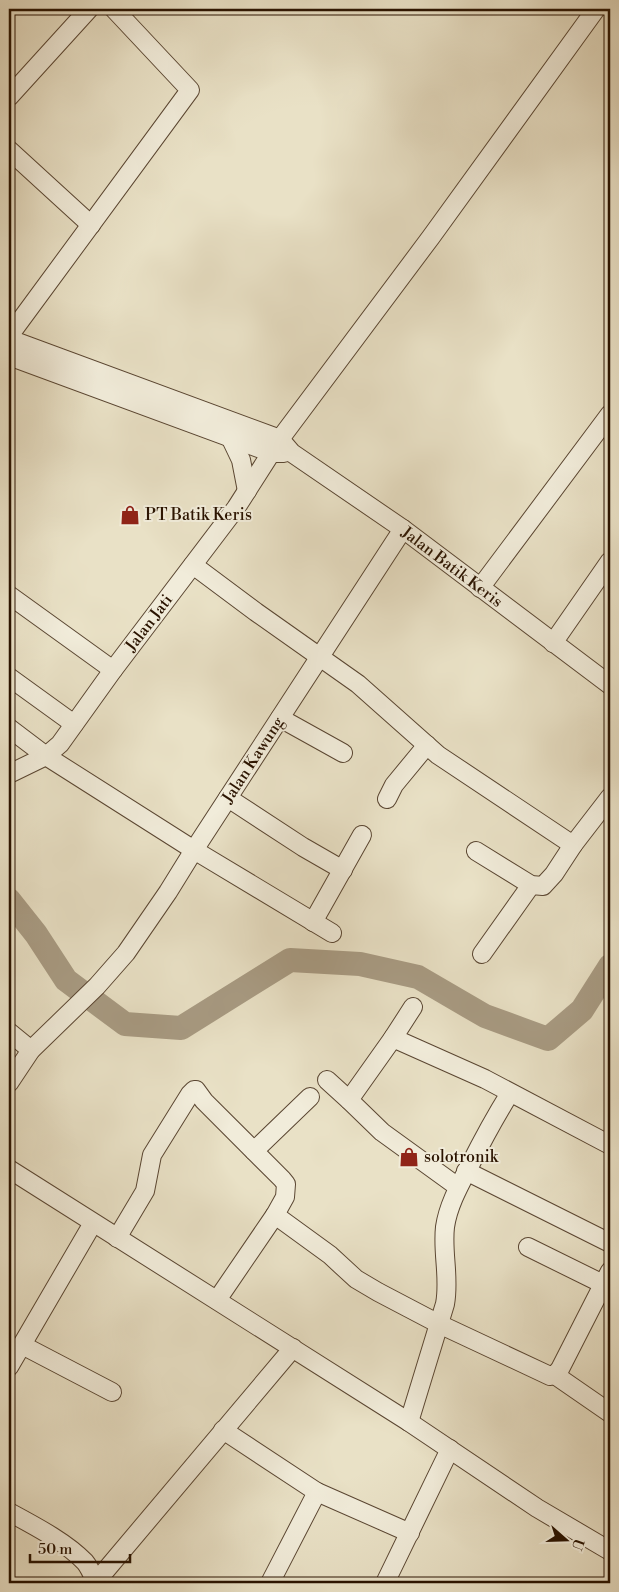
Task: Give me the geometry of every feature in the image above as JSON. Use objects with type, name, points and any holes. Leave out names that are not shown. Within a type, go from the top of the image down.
[{"type":"street","points":[[9,97],[89,9]]},
{"type":"street","points":[[114,9],[190,90],[9,338],[90,377],[276,446]]},
{"type":"street","name":"Jalan Jati","points":[[9,774],[46,756],[60,744],[247,491],[276,446],[432,238],[596,9]]},
{"type":"street","points":[[9,150],[91,225]]},
{"type":"street","points":[[9,356],[90,377]]},
{"type":"street","points":[[165,405],[230,437],[276,446]]},
{"type":"street","points":[[480,588],[610,414]]},
{"type":"street","points":[[230,437],[241,460],[247,491]]},
{"type":"street","name":"Jalan Batik Keris","points":[[276,446],[292,453],[403,529],[610,685]]},
{"type":"street","name":"Jalan Kawung","points":[[9,1083],[31,1050],[97,986],[131,945],[168,892],[403,529]]},
{"type":"street","points":[[553,643],[610,561]]},
{"type":"street","points":[[193,565],[375,698],[438,755],[573,845]]},
{"type":"street","points":[[9,595],[113,670]]},
{"type":"street","points":[[9,677],[74,724]]},
{"type":"street","points":[[280,718],[343,753]]},
{"type":"street","points":[[9,728],[46,756],[194,850],[332,933]]},
{"type":"street","points":[[387,799],[394,784],[427,745]]},
{"type":"street","points":[[476,851],[531,885],[540,887],[546,884],[610,797]]},
{"type":"street","points":[[228,798],[303,847],[343,870]]},
{"type":"street","points":[[313,922],[362,835]]},
{"type":"street","points":[[482,954],[531,885]]},
{"type":"street","points":[[350,1100],[413,1006]]},
{"type":"street","points":[[9,1032],[31,1050]]},
{"type":"street","points":[[393,1038],[485,1079],[610,1145]]},
{"type":"street","points":[[326,1080],[350,1100],[382,1132],[458,1187]]},
{"type":"street","points":[[117,1238],[145,1192],[152,1155],[194,1090],[198,1092],[204,1101],[286,1184],[285,1197],[275,1215],[217,1300]]},
{"type":"street","points":[[409,1422],[439,1324],[447,1290],[444,1238],[449,1209],[458,1187],[489,1128],[510,1093]]},
{"type":"street","points":[[254,1151],[310,1097]]},
{"type":"street","points":[[9,1169],[294,1348],[537,1508],[610,1551]]},
{"type":"street","points":[[466,1172],[610,1243]]},
{"type":"street","points":[[275,1215],[330,1255],[356,1279],[439,1324],[546,1374],[555,1375],[610,1413]]},
{"type":"street","points":[[9,1367],[93,1223]]},
{"type":"street","points":[[528,1247],[607,1277],[555,1375]]},
{"type":"street","points":[[22,1345],[112,1392]]},
{"type":"street","points":[[96,1583],[294,1348]]},
{"type":"street","points":[[223,1430],[317,1492],[410,1533]]},
{"type":"street","points":[[385,1583],[450,1449]]},
{"type":"street","points":[[270,1583],[317,1492]]},
{"type":"street","points":[[9,1512],[48,1534],[84,1562],[92,1572],[96,1583]]},
{"type":"waterway","points":[[9,900],[36,934],[66,980],[125,1024],[181,1028],[290,960],[360,964],[418,977],[485,1016],[548,1039],[582,1010],[610,966]]},
{"type":"place","name":"PT Batik Keris","points":[[130,515]]},
{"type":"place","name":"solotronik","points":[[409,1157]]}]
